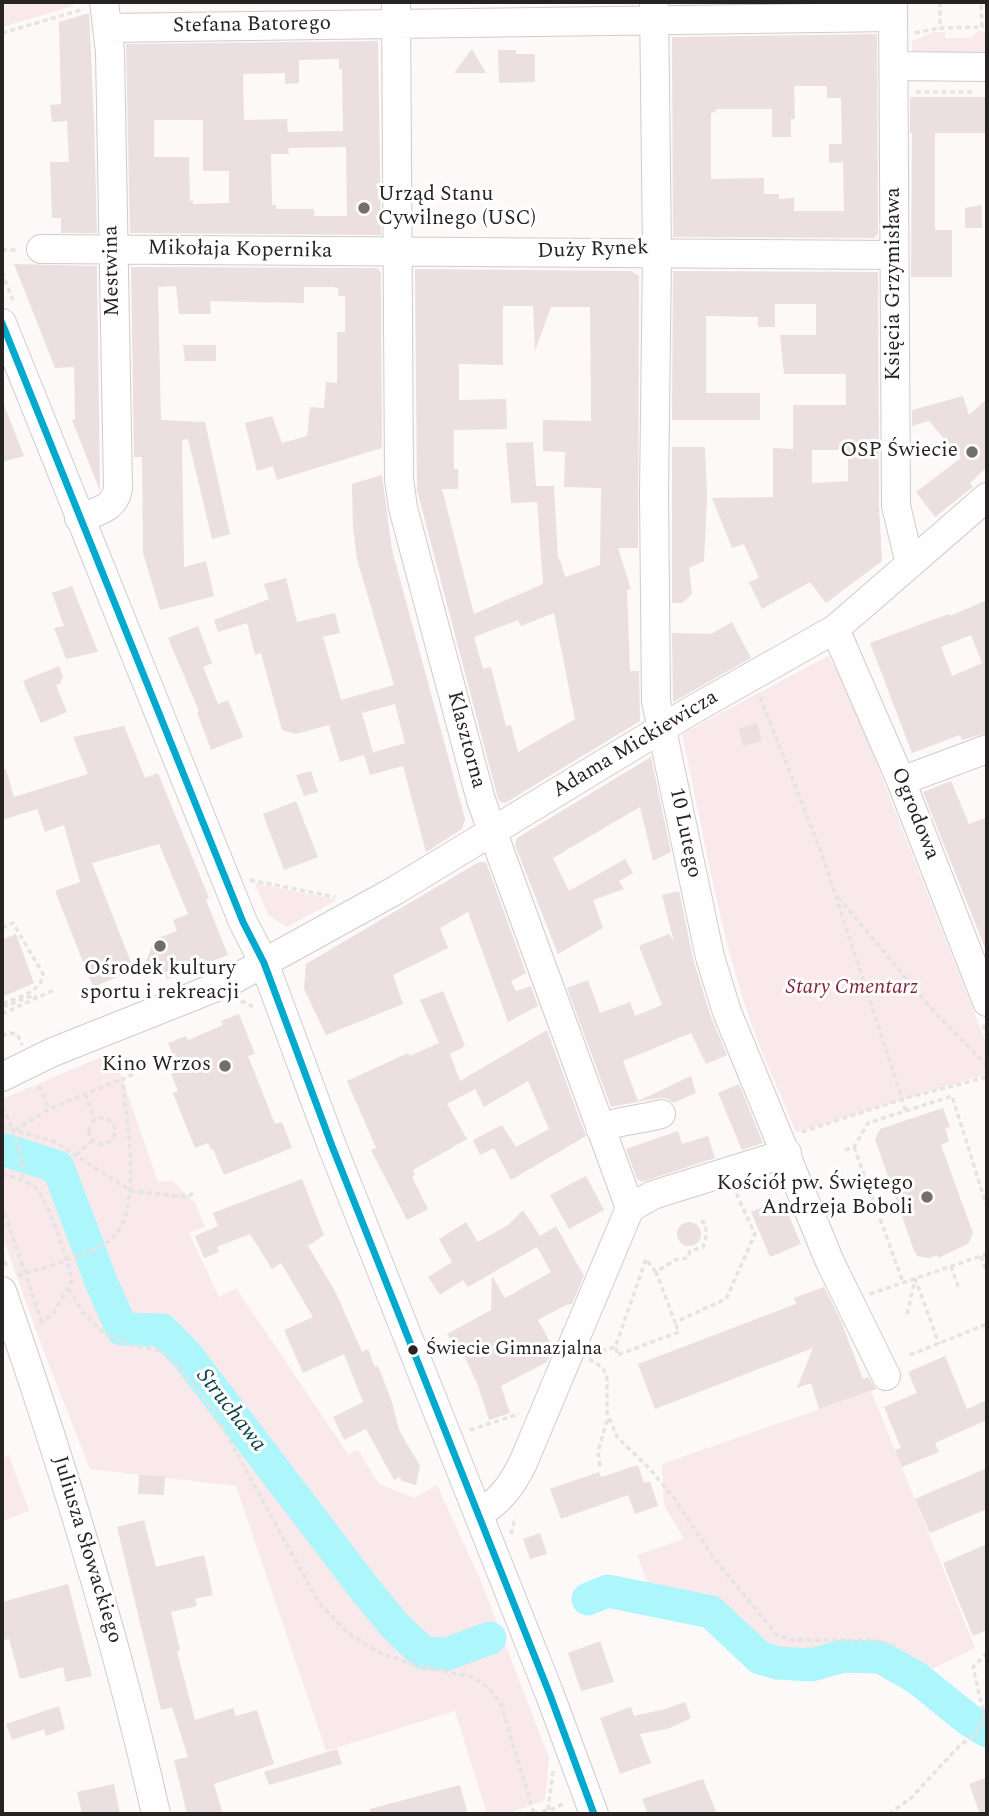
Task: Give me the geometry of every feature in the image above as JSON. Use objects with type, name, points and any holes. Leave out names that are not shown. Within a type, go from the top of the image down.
[{"type":"street","name":"Stefana Batorego","points":[[106,12],[396,13]]},
{"type":"street","name":"Mestwina","points":[[79,518],[107,508],[118,493],[106,12]]},
{"type":"street","points":[[398,252],[396,13],[654,12],[898,18]]},
{"type":"street","name":"Duży Rynek","points":[[398,252],[657,254],[654,12]]},
{"type":"street","name":"Księcia Grzymisława","points":[[898,18],[894,66],[896,506],[910,564]]},
{"type":"street","points":[[894,66],[987,67]]},
{"type":"street","name":"Mikołaja Kopernika","points":[[41,249],[398,252]]},
{"type":"street","name":"Klasztorna","points":[[398,252],[399,479],[403,508],[481,800],[630,1208]]},
{"type":"street","points":[[657,254],[894,255]]},
{"type":"street","name":"10 Lutego","points":[[657,254],[655,688],[661,729],[710,957],[727,1012],[848,1301],[886,1376]]},
{"type":"street","points":[[9,316],[9,361],[79,518],[243,922],[264,963],[332,1146],[550,1695],[589,1813]]},
{"type":"street","name":"Adama Mickiewicza","points":[[2,1077],[53,1052],[229,982],[396,890],[661,729],[835,629],[987,497]]},
{"type":"street","name":"Ogrodowa","points":[[835,629],[901,781],[985,1012]]},
{"type":"street","points":[[901,781],[987,749]]},
{"type":"street","points":[[600,1128],[616,1122],[661,1114]]},
{"type":"street","points":[[478,1514],[503,1496],[516,1477],[630,1208],[653,1195],[784,1146]]},
{"type":"street","name":"Juliusza Słowackiego","points":[[6,1285],[102,1597],[134,1715],[156,1814]]},
{"type":"path","points":[[936,2],[940,28]]},
{"type":"path","points":[[898,18],[940,28],[984,27],[981,2]]},
{"type":"path","points":[[2,33],[91,7],[106,12]]},
{"type":"path","points":[[2,272],[9,316]]},
{"type":"path","points":[[758,693],[806,810],[906,1111]]},
{"type":"path","points":[[249,883],[248,879],[340,898]]},
{"type":"path","points":[[835,895],[931,1008],[987,1066]]},
{"type":"path","points":[[2,919],[4,928],[13,923],[43,974],[43,982],[38,988],[3,1003]]},
{"type":"path","points":[[2,1014],[54,990]]},
{"type":"path","points":[[3,1003],[6,1006],[34,995],[36,998]]},
{"type":"path","points":[[236,1001],[247,1002],[258,1010]]},
{"type":"path","points":[[985,1012],[987,1036]]},
{"type":"path","points":[[2,1035],[17,1034],[22,1046]]},
{"type":"path","points":[[12,1051],[34,1042]]},
{"type":"path","points":[[13,1131],[49,1109],[136,1073]]},
{"type":"path","points":[[784,1146],[903,1099],[987,1077]]},
{"type":"path","points":[[6,1285],[26,1273],[109,1242],[119,1230],[131,1191],[132,1156],[122,1079]]},
{"type":"path","points":[[37,1082],[49,1109]]},
{"type":"path","points":[[85,1094],[95,1120]]},
{"type":"path","points":[[845,1150],[854,1147],[868,1123],[952,1096],[987,1207]]},
{"type":"path","points":[[2,1107],[16,1139],[23,1169],[22,1180]]},
{"type":"path","points":[[100,1118],[110,1122],[114,1132],[113,1137],[104,1144],[93,1140],[89,1130],[95,1120],[100,1118]]},
{"type":"path","points":[[2,1127],[46,1139],[131,1191],[187,1197],[195,1192]]},
{"type":"path","points":[[114,1132],[127,1131]]},
{"type":"path","points":[[76,1155],[93,1140]]},
{"type":"path","points":[[854,1147],[903,1282]]},
{"type":"path","points":[[2,1174],[33,1186],[44,1199],[72,1280],[52,1315],[28,1330]]},
{"type":"path","points":[[675,1322],[726,1299],[755,1234],[732,1185]]},
{"type":"path","points":[[2,1205],[42,1323]]},
{"type":"path","points":[[656,1272],[675,1261],[688,1258],[690,1251],[703,1247],[706,1224],[701,1221]]},
{"type":"path","points":[[848,1301],[987,1254]]},
{"type":"path","points":[[981,1256],[987,1260]]},
{"type":"path","points":[[981,1256],[987,1273]]},
{"type":"path","points":[[646,1259],[656,1272],[675,1322],[679,1332],[617,1355],[616,1347],[646,1259]]},
{"type":"path","points":[[950,1266],[959,1289]]},
{"type":"path","points":[[907,1314],[915,1278]]},
{"type":"path","points":[[915,1278],[939,1344]]},
{"type":"path","points":[[69,1289],[81,1310],[104,1333],[131,1345],[161,1351],[179,1368],[213,1410],[319,1603],[348,1633],[380,1653],[413,1664],[471,1677],[491,1690],[501,1704],[534,1814],[562,1805],[564,1814]]},
{"type":"path","points":[[910,1355],[987,1324]]},
{"type":"path","points":[[600,1466],[598,1452],[608,1417],[607,1378],[603,1368],[584,1355],[616,1347]]},
{"type":"path","points":[[470,1438],[468,1430],[523,1413]]},
{"type":"path","points":[[608,1417],[617,1437],[650,1469],[674,1498],[713,1557],[776,1634],[791,1640],[874,1640],[898,1646]]},
{"type":"path","points":[[511,1539],[516,1513]]},
{"type":"path","points":[[889,1814],[911,1798],[961,1744],[976,1735],[984,1714],[974,1667],[987,1653]]},
{"type":"path","points":[[548,1810],[554,1761]]},
{"type":"path","points":[[557,1769],[560,1778]]},
{"type":"green space","points":[[2,2],[75,2],[73,6],[2,27]]},
{"type":"green space","points":[[978,31],[987,32],[987,58],[912,58],[912,41],[934,32],[945,32],[945,38],[970,38]]},
{"type":"green space","name":"Stary Cmentarz","points":[[828,656],[845,684],[987,1045],[987,1074],[796,1132],[757,1039],[736,974],[718,906],[682,734]]},
{"type":"green space","points":[[255,883],[337,900],[287,927],[268,915]]},
{"type":"green space","points":[[113,1052],[158,1182],[173,1181],[195,1203],[205,1227],[189,1233],[219,1297],[236,1288],[348,1454],[358,1450],[379,1484],[414,1498],[437,1485],[482,1584],[549,1758],[545,1800],[507,1814],[487,1814],[455,1711],[326,1751],[236,1486],[90,1469],[2,1235],[2,1099]]},
{"type":"green space","points":[[871,1391],[975,1648],[930,1670],[879,1650],[773,1649],[717,1604],[650,1589],[637,1555],[684,1539],[664,1505],[662,1464]]},
{"type":"green space","points":[[9,1455],[29,1511],[2,1521],[2,1458]]},
{"type":"building","points":[[89,13],[97,233],[61,233],[61,218],[52,218],[50,162],[69,162],[67,121],[52,122],[50,105],[61,104],[59,22]]},
{"type":"building","points":[[877,34],[878,234],[874,238],[673,237],[672,37]],"holes":[[[794,86],[827,86],[827,98],[841,98],[842,144],[829,144],[829,163],[843,162],[844,211],[794,211],[794,198],[779,199],[779,194],[764,194],[764,178],[711,179],[711,113],[716,109],[772,109],[772,137],[791,137],[791,119],[795,119]]]},
{"type":"building","points":[[378,41],[381,235],[130,233],[126,44]],"holes":[[[339,59],[339,69],[342,69],[343,131],[288,132],[287,119],[244,120],[243,74],[285,73],[285,84],[299,83],[299,60]],[[154,120],[203,120],[203,171],[229,171],[229,203],[193,204],[193,201],[190,201],[189,157],[154,157]],[[346,147],[347,216],[314,216],[314,209],[276,209],[276,205],[272,205],[271,154],[289,154],[288,148]]]},
{"type":"building","points":[[472,49],[486,73],[454,73]]},
{"type":"building","points":[[498,50],[535,54],[535,82],[499,83]]},
{"type":"building","points":[[910,97],[987,97],[987,133],[935,133],[935,230],[952,230],[952,277],[911,277]]},
{"type":"building","points":[[982,205],[982,228],[965,228],[965,208]]},
{"type":"building","points":[[14,264],[97,266],[100,491],[72,420],[75,419],[74,367],[55,368]]},
{"type":"building","points":[[131,267],[377,268],[381,273],[382,448],[277,480],[273,466],[257,471],[245,423],[272,416],[282,443],[307,436],[310,407],[324,408],[326,382],[337,383],[337,332],[345,332],[345,296],[338,296],[338,288],[304,287],[304,303],[210,301],[211,314],[179,314],[176,286],[158,287],[161,420],[205,422],[230,534],[212,539],[188,439],[182,440],[184,567],[206,561],[214,596],[160,610],[143,553],[142,457],[134,457]]},
{"type":"building","points":[[415,269],[631,271],[639,276],[638,548],[618,548],[631,589],[627,590],[630,671],[639,671],[640,721],[505,803],[499,801],[497,795],[417,490]],"holes":[[[503,306],[533,306],[535,351],[551,307],[590,307],[591,421],[543,420],[543,451],[565,452],[564,487],[601,488],[600,565],[565,577],[558,559],[554,486],[536,486],[533,442],[506,443],[511,503],[537,502],[543,584],[474,614],[442,489],[458,489],[458,469],[454,469],[454,430],[507,429],[506,399],[459,400],[459,364],[503,365]],[[554,613],[575,719],[518,752],[511,725],[506,726],[491,667],[483,669],[474,637],[518,620],[521,626]]]},
{"type":"building","points":[[673,271],[878,272],[879,506],[882,561],[826,603],[810,582],[762,609],[749,582],[759,578],[744,544],[732,548],[712,498],[773,497],[773,448],[793,449],[793,405],[846,405],[846,374],[784,374],[780,335],[816,335],[816,304],[775,304],[775,327],[758,327],[758,317],[706,316],[706,393],[760,393],[760,420],[672,420]],"holes":[[[812,450],[848,450],[848,481],[812,483]]]},
{"type":"building","points":[[183,345],[216,345],[216,361],[185,361]]},
{"type":"building","points":[[963,396],[969,415],[987,399],[987,467],[970,483],[973,487],[935,517],[916,492],[961,458],[929,421],[912,426],[912,410]]},
{"type":"building","points":[[2,400],[24,456],[2,462]]},
{"type":"building","points":[[672,447],[705,447],[707,498],[704,561],[689,568],[692,594],[682,603],[672,603]]},
{"type":"building","points":[[382,475],[392,550],[465,819],[462,829],[426,852],[403,766],[370,775],[364,755],[405,743],[395,704],[362,713],[373,752],[340,762],[329,725],[296,734],[282,730],[261,653],[255,655],[247,623],[218,632],[214,620],[269,599],[264,584],[286,578],[297,622],[335,613],[340,633],[323,637],[341,700],[394,685],[357,559],[353,528],[352,484]]},
{"type":"building","points":[[72,586],[98,652],[66,659],[54,628],[64,626],[52,593]]},
{"type":"building","points":[[987,600],[987,733],[962,740],[960,735],[912,753],[870,643],[949,614],[950,616]],"holes":[[[971,635],[982,663],[952,676],[941,647]]]},
{"type":"building","points":[[732,622],[751,658],[673,702],[672,633],[711,634]]},
{"type":"building","points":[[198,626],[212,663],[203,667],[218,704],[228,700],[243,737],[211,750],[197,712],[199,711],[168,638]]},
{"type":"building","points":[[59,666],[63,677],[60,684],[56,685],[67,712],[41,723],[23,681]]},
{"type":"building","points":[[757,723],[762,741],[743,746],[739,728]]},
{"type":"building","points":[[124,726],[145,778],[158,773],[209,898],[206,900],[228,955],[167,979],[160,960],[144,966],[155,939],[177,931],[173,920],[188,914],[159,844],[92,863],[134,970],[93,987],[55,891],[80,882],[64,825],[45,832],[37,809],[2,820],[2,769],[6,769],[14,797],[88,774],[73,737]]},
{"type":"building","points":[[651,757],[671,852],[653,861],[640,807],[553,858],[569,891],[625,859],[633,873],[619,881],[624,889],[593,900],[603,928],[558,954],[515,845],[517,838]]},
{"type":"building","points":[[311,771],[318,792],[304,796],[296,775]]},
{"type":"building","points":[[951,781],[969,824],[987,817],[987,953],[923,792]]},
{"type":"building","points":[[296,801],[318,857],[284,870],[263,814]]},
{"type":"building","points":[[479,862],[486,862],[526,973],[511,981],[516,991],[531,986],[538,1006],[508,1022],[468,912],[440,928],[448,948],[393,975],[403,1004],[326,1035],[304,989],[306,964]]},
{"type":"building","points":[[679,891],[694,962],[711,1017],[727,1055],[706,1064],[691,1033],[623,1061],[638,1101],[691,1076],[696,1093],[673,1103],[666,1098],[658,1098],[611,1107],[567,988],[588,980],[600,1013],[630,1002],[635,1016],[662,1005],[639,946],[669,934],[674,942],[662,895]]},
{"type":"building","points":[[16,934],[34,983],[2,997],[2,940]]},
{"type":"building","points":[[443,991],[465,1046],[450,1054],[460,1081],[547,1030],[586,1136],[511,1180],[494,1148],[480,1155],[473,1140],[502,1125],[516,1147],[549,1129],[528,1081],[484,1107],[475,1089],[447,1104],[467,1139],[413,1170],[415,1175],[412,1177],[428,1209],[407,1220],[371,1150],[376,1148],[347,1081],[408,1053],[410,1056],[439,1043],[420,1000]]},
{"type":"building","points":[[239,1014],[255,1054],[248,1056],[275,1124],[282,1122],[292,1148],[224,1175],[208,1143],[195,1148],[173,1093],[178,1091],[171,1074],[179,1070],[168,1043],[186,1036],[188,1040],[223,1025],[221,1021]]},
{"type":"building","points":[[739,1084],[763,1143],[742,1150],[718,1093]]},
{"type":"building","name":"Kościół pw. Świętego Andrzeja Boboli","points":[[943,1108],[950,1127],[945,1128],[949,1141],[941,1145],[973,1233],[968,1244],[938,1258],[937,1255],[929,1258],[917,1256],[913,1248],[875,1139],[880,1129]]},
{"type":"building","points":[[678,1131],[682,1144],[708,1136],[715,1158],[642,1182],[637,1179],[626,1149]]},
{"type":"building","points":[[586,1176],[604,1210],[569,1229],[550,1195]]},
{"type":"building","points":[[302,1179],[324,1235],[308,1246],[335,1291],[362,1352],[368,1349],[375,1367],[378,1366],[399,1430],[420,1466],[416,1485],[402,1481],[400,1477],[394,1480],[366,1429],[344,1440],[333,1417],[363,1402],[344,1354],[303,1373],[284,1330],[313,1317],[281,1263],[272,1269],[250,1234],[217,1247],[219,1252],[204,1258],[195,1236],[218,1226],[213,1213]]},
{"type":"building","points":[[782,1199],[801,1244],[770,1257],[751,1212]]},
{"type":"building","points":[[523,1210],[540,1236],[556,1226],[584,1276],[572,1304],[538,1320],[550,1342],[545,1345],[550,1355],[547,1362],[501,1386],[510,1413],[489,1420],[477,1383],[459,1345],[455,1347],[447,1334],[491,1310],[492,1276],[505,1298],[551,1272],[537,1247],[468,1287],[463,1280],[440,1295],[428,1277],[452,1262],[439,1239],[466,1222],[478,1242],[508,1225]]},
{"type":"building","points":[[689,1222],[698,1225],[701,1234],[698,1243],[689,1246],[680,1243],[677,1234],[680,1225]]},
{"type":"building","points":[[824,1287],[841,1321],[863,1379],[868,1377],[876,1389],[819,1409],[811,1383],[797,1388],[813,1348],[655,1409],[638,1364],[796,1304],[794,1298]]},
{"type":"building","points":[[945,1356],[967,1409],[987,1400],[987,1420],[935,1443],[939,1452],[902,1467],[895,1450],[901,1448],[884,1407],[917,1393],[908,1372]]},
{"type":"building","points":[[638,1465],[644,1483],[650,1481],[658,1506],[635,1514],[628,1495],[561,1519],[550,1489],[599,1472],[601,1477]]},
{"type":"building","points":[[987,1468],[987,1509],[930,1533],[915,1499]]},
{"type":"building","points":[[139,1475],[165,1476],[164,1495],[138,1494]]},
{"type":"building","points":[[144,1520],[156,1567],[204,1555],[213,1595],[195,1599],[197,1606],[171,1612],[180,1650],[177,1651],[195,1720],[233,1708],[236,1716],[257,1710],[274,1764],[214,1784],[223,1814],[187,1814],[174,1760],[188,1757],[172,1707],[161,1710],[117,1527]]},
{"type":"building","points":[[540,1533],[547,1554],[530,1559],[523,1539]]},
{"type":"building","points":[[987,1544],[987,1630],[973,1636],[943,1563]]},
{"type":"building","points":[[68,1584],[92,1676],[66,1682],[63,1667],[20,1679],[9,1639],[2,1641],[2,1602]]},
{"type":"building","points":[[600,1641],[614,1682],[581,1691],[568,1653]]},
{"type":"building","points":[[685,1702],[691,1718],[670,1728],[640,1734],[651,1763],[620,1774],[600,1718],[631,1707],[634,1716]]},
{"type":"building","points":[[59,1706],[65,1729],[46,1736],[44,1729],[12,1740],[6,1724]]},
{"type":"building","points":[[337,1749],[342,1764],[269,1785],[264,1772]]},
{"type":"building","points":[[987,1777],[987,1814],[980,1814],[969,1784]]},
{"type":"building","points":[[703,1779],[717,1814],[648,1814],[642,1799]]},
{"type":"building","points":[[114,1784],[120,1814],[82,1814],[77,1792]]},
{"type":"building","points":[[460,1785],[467,1811],[455,1814],[370,1814],[370,1809]]},
{"type":"waterway","name":"Struchawa","points":[[2,1149],[58,1167],[122,1329],[162,1330],[189,1358],[396,1627],[424,1653],[447,1654],[490,1638]]},
{"type":"waterway","name":"Struchawa","points":[[588,1599],[608,1591],[711,1612],[760,1658],[778,1663],[811,1665],[844,1656],[880,1657],[917,1678],[987,1731]]},
{"type":"transit line","points":[[2,323],[243,922],[264,963],[332,1146],[550,1695],[594,1814]]},
{"type":"place","name":"Urząd Stanu Cywilnego (USC)","points":[[364,208]]},
{"type":"place","name":"OSP Świecie","points":[[972,452]]},
{"type":"place","name":"Ośrodek kultury sportu i rekreacji","points":[[160,946]]},
{"type":"place","name":"Kino Wrzos","points":[[225,1066]]},
{"type":"place","name":"Kościół pw. Świętego Andrzeja Boboli","points":[[927,1197]]},
{"type":"place","name":"Świecie Gimnazjalna","points":[[413,1350]]}]
